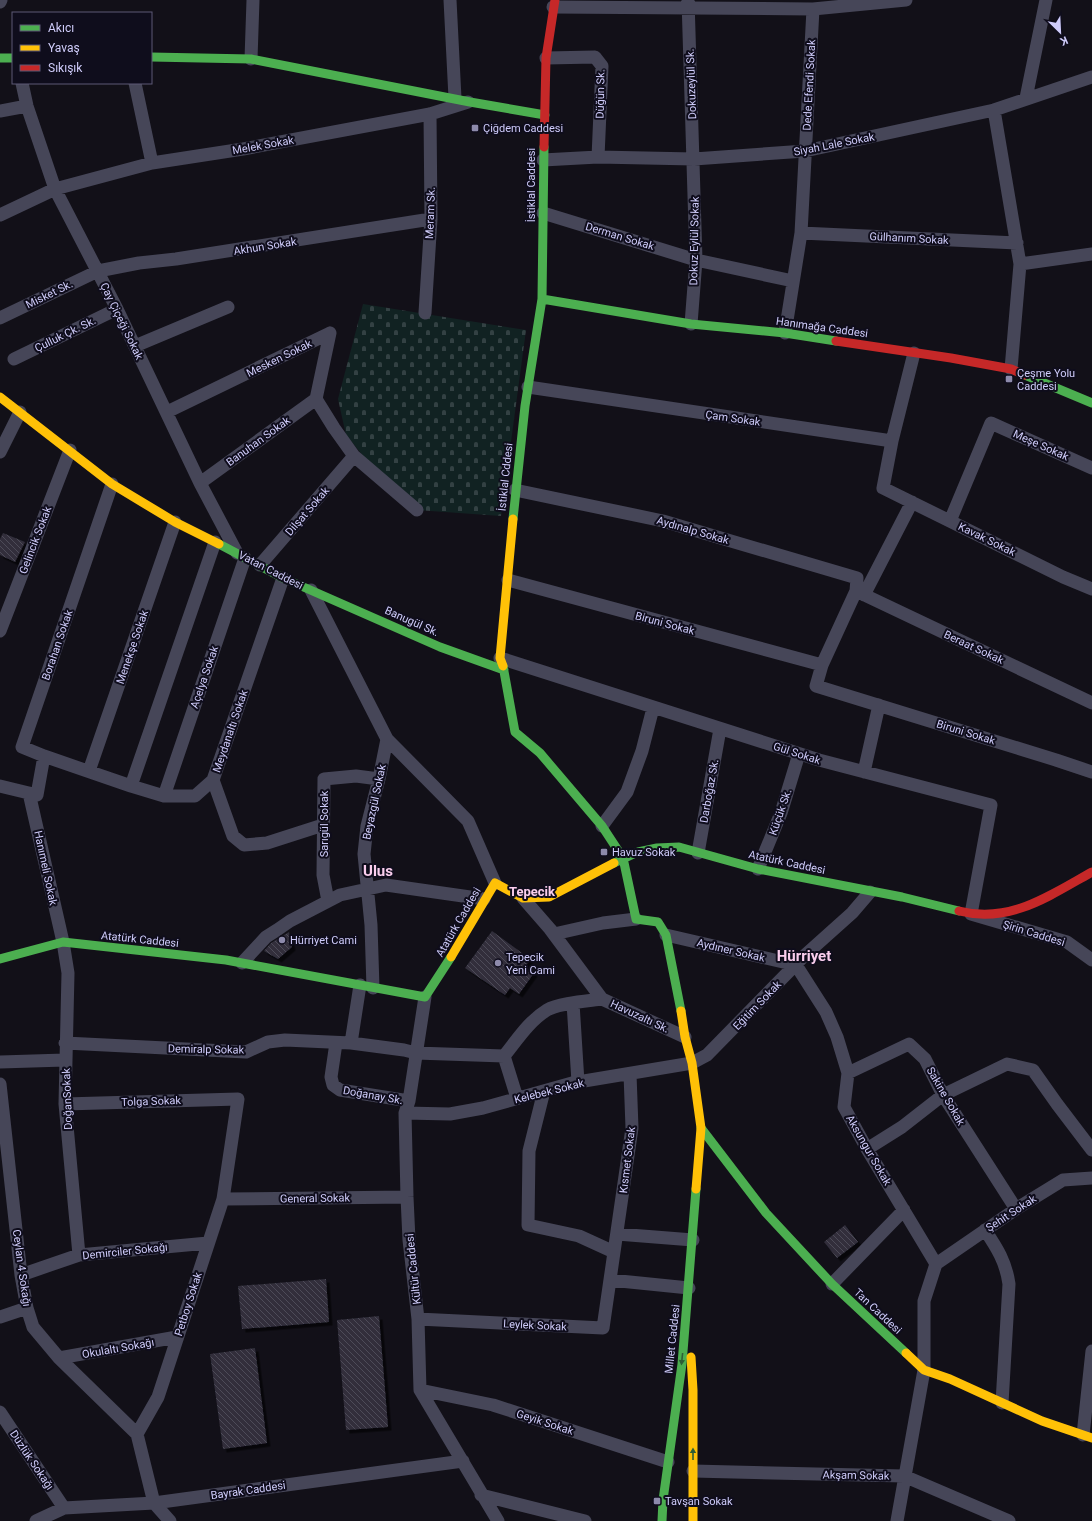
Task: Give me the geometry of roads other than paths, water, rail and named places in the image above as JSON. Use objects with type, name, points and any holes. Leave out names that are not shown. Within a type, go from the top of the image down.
[{"type":"main road","name":"İstiklal Caddesi","points":[[542,299],[543,160],[546,58],[554,4]]},
{"type":"main road","points":[[152,57],[251,59],[544,115]]},
{"type":"main road","points":[[0,58],[12,58]]},
{"type":"main road","name":"Hanımağa Caddesi","points":[[542,299],[691,324],[785,333],[951,358],[1012,369],[1092,403]]},
{"type":"main road","name":"İstiklal Cddesi","points":[[542,299],[528,387],[515,490],[502,664],[515,732],[540,753],[602,826],[623,858]]},
{"type":"main road","name":"Vatan Caddesi","points":[[0,397],[112,484],[175,522],[283,578],[311,590]]},
{"type":"main road","name":"Banugül Sk.","points":[[311,590],[440,647],[502,664]]},
{"type":"main road","name":"Atatürk Caddesi","points":[[0,959],[63,942],[226,960],[425,997],[438,980],[484,899],[495,883],[523,898],[549,897],[623,858],[638,852],[658,848],[680,848],[758,869],[902,897],[980,915],[1007,913],[1067,886],[1092,872]]},
{"type":"main road","points":[[623,858],[636,919],[658,922],[666,935],[683,1023],[684,1037],[692,1063],[701,1128],[689,1290]]},
{"type":"main road","name":"Tan Caddesi","points":[[701,1128],[766,1213],[832,1284],[924,1370],[950,1379],[1042,1421],[1087,1436]]},
{"type":"main road","name":"Millet Caddesi","points":[[662,1521],[662,1500],[682,1364],[689,1290]]},
{"type":"main road","name":"Millet Caddesi","points":[[689,1290],[693,1390],[693,1521]]},
{"type":"street","points":[[251,59],[253,0]]},
{"type":"street","points":[[450,0],[455,98]]},
{"type":"street","points":[[554,4],[737,4],[813,9],[844,3],[906,0]]},
{"type":"street","points":[[1026,98],[1046,0]]},
{"type":"street","name":"Dokuzeylül Sk.","points":[[688,4],[694,159]]},
{"type":"street","name":"Dede Efendi Sokak","points":[[785,333],[801,233],[813,9]]},
{"type":"street","name":"Düğün Sk.","points":[[546,58],[595,57],[602,66],[598,157]]},
{"type":"street","name":"Siyah Lale Sokak","points":[[543,160],[598,157],[694,159],[805,151],[994,110],[1092,77]]},
{"type":"street","name":"Çay Çiçeği Sokak","points":[[22,84],[27,106],[55,189],[117,309],[200,483],[241,555]]},
{"type":"street","points":[[135,84],[152,163]]},
{"type":"street","name":"Melek Sokak","points":[[0,215],[55,189],[152,163],[243,150],[430,114],[470,102]]},
{"type":"street","points":[[0,111],[27,106]]},
{"type":"street","points":[[994,110],[1020,264],[1012,369]]},
{"type":"street","name":"Meram Sk.","points":[[425,313],[431,219],[430,114]]},
{"type":"street","name":"Dokuz Eylül Sokak","points":[[691,324],[696,260],[694,159]]},
{"type":"street","name":"Derman Sokak","points":[[543,213],[696,260]]},
{"type":"street","name":"Akhun Sokak","points":[[98,271],[139,263],[176,259],[431,219]]},
{"type":"street","name":"Gülhanım Sokak","points":[[801,233],[1017,243]]},
{"type":"street","points":[[1020,264],[1092,254]]},
{"type":"street","points":[[696,260],[793,281]]},
{"type":"street","name":"Misket Sk.","points":[[0,318],[98,271]]},
{"type":"street","points":[[135,346],[228,307]]},
{"type":"street","name":"Çulluk Çk. Sk.","points":[[14,359],[117,309]]},
{"type":"street","name":"Mesken Sokak","points":[[167,412],[330,333],[316,399]]},
{"type":"street","points":[[892,441],[914,353]]},
{"type":"street","name":"Çam Sokak","points":[[528,387],[892,441]]},
{"type":"street","points":[[316,399],[354,456],[416,510]]},
{"type":"street","name":"Banuhan Sokak","points":[[200,483],[316,399]]},
{"type":"street","points":[[0,452],[20,412]]},
{"type":"street","name":"Meşe Sokak","points":[[950,521],[991,423],[1092,468]]},
{"type":"street","name":"Kavak Sokak","points":[[892,441],[883,488],[1063,577],[1092,589]]},
{"type":"street","name":"Gelincik Sokak","points":[[0,631],[70,450]]},
{"type":"street","name":"Dilşat Sokak","points":[[260,565],[354,456]]},
{"type":"street","name":"Borahan Sokak","points":[[44,756],[22,746],[112,484]]},
{"type":"street","name":"Aydınalp Sokak","points":[[515,490],[663,521],[856,578],[860,593]]},
{"type":"street","points":[[822,665],[860,593],[912,502]]},
{"type":"street","name":"Menekşe Sokak","points":[[89,772],[175,522]]},
{"type":"street","points":[[130,786],[215,542]]},
{"type":"street","name":"Açelya Sokak","points":[[164,796],[241,555]]},
{"type":"street","name":"Meydanaltı Sokak","points":[[44,756],[130,786],[164,796],[195,796],[214,780],[283,578]]},
{"type":"street","name":"Biruni Sokak","points":[[508,580],[822,665],[816,686],[1092,772]]},
{"type":"street","name":"Vatan Caddesi","points":[[311,590],[387,739],[468,822],[495,883]]},
{"type":"street","name":"Beraat Sokak","points":[[860,593],[1092,703]]},
{"type":"street","name":"Gül Sokak","points":[[502,664],[653,708],[819,760],[992,805],[971,914]]},
{"type":"street","points":[[864,772],[879,705]]},
{"type":"street","points":[[602,826],[627,792],[642,751],[653,708]]},
{"type":"street","name":"Darboğaz Sk.","points":[[698,852],[720,729]]},
{"type":"street","name":"Beyazgül Sokak","points":[[351,1043],[366,987],[371,925],[364,854],[365,842],[367,826],[387,739]]},
{"type":"street","name":"Küçük Sk.","points":[[758,869],[781,814],[799,754]]},
{"type":"street","points":[[0,786],[33,794],[44,756]]},
{"type":"street","name":"Sarıgül Sokak","points":[[328,901],[323,875],[324,779],[356,776],[379,779]]},
{"type":"street","points":[[214,780],[232,836],[244,846],[267,843],[324,825]]},
{"type":"street","name":"Hanımeli Sokak","points":[[33,794],[63,942]]},
{"type":"street","points":[[242,963],[266,937],[290,921],[340,895],[386,885],[484,899]]},
{"type":"street","name":"Eğitim Sokak","points":[[692,1063],[707,1055],[796,965],[852,913],[870,892]]},
{"type":"street","name":"Havuzaltı Sk.","points":[[523,898],[554,934],[602,999],[684,1037]]},
{"type":"street","name":"Şirin Caddesi","points":[[971,914],[1067,942],[1092,960]]},
{"type":"street","points":[[554,934],[603,923],[636,919]]},
{"type":"street","name":"Aydıner Sokak","points":[[666,935],[796,965]]},
{"type":"street","name":"DoğanSokak","points":[[63,942],[68,973],[65,1104],[79,1255]]},
{"type":"street","name":"Aksungur Sokak","points":[[796,965],[826,1012],[836,1037],[848,1073],[844,1107],[867,1149],[936,1264]]},
{"type":"street","name":"Kültür Caddesi","points":[[425,997],[407,1107],[407,1197],[409,1240],[418,1319],[420,1390],[463,1461],[481,1495],[498,1521]]},
{"type":"street","points":[[517,1098],[504,1056],[531,1022],[548,1009],[602,999]]},
{"type":"street","points":[[573,1004],[578,1082]]},
{"type":"street","name":"Demiralp Sokak","points":[[66,1043],[246,1052],[268,1042],[285,1040],[351,1043],[416,1053],[504,1056]]},
{"type":"street","name":"Doğanay Sk.","points":[[336,1043],[331,1078],[333,1085],[340,1090],[407,1107]]},
{"type":"street","name":"Sakine Sokak","points":[[848,1073],[909,1044],[925,1058],[943,1095],[1016,1209]]},
{"type":"street","points":[[0,1062],[66,1060]]},
{"type":"street","name":"Kelebek Sokak","points":[[407,1107],[450,1114],[483,1108],[578,1082],[692,1063]]},
{"type":"street","points":[[867,1149],[902,1127],[943,1095],[1007,1064],[1033,1070],[1056,1104],[1092,1150]]},
{"type":"street","name":"Kısmet Sokak","points":[[610,1280],[632,1128],[630,1074]]},
{"type":"street","name":"Ceylan 4 Sokağı","points":[[0,1084],[21,1275],[27,1308],[33,1327],[59,1358],[137,1434]]},
{"type":"street","points":[[544,1091],[529,1151],[528,1225],[616,1244],[693,1240]]},
{"type":"street","name":"Tolga Sokak","points":[[65,1104],[238,1099]]},
{"type":"street","name":"Petboy Sokak","points":[[137,1434],[158,1397],[222,1200],[238,1099]]},
{"type":"street","name":"Şehit Sokak","points":[[936,1264],[1016,1209],[1063,1180],[1092,1178]]},
{"type":"street","name":"General Sokak","points":[[222,1200],[407,1197]]},
{"type":"street","points":[[832,1284],[904,1210]]},
{"type":"street","points":[[985,1230],[1002,1257],[1007,1270],[1009,1284],[1002,1403]]},
{"type":"street","name":"Demirciler Sokağı","points":[[21,1275],[79,1255],[208,1243]]},
{"type":"street","points":[[897,1521],[924,1370],[924,1301],[936,1264]]},
{"type":"street","points":[[610,1280],[689,1290]]},
{"type":"street","name":"Leylek Sokak","points":[[418,1319],[603,1328],[610,1280]]},
{"type":"street","points":[[0,1317],[27,1308]]},
{"type":"street","name":"Okulaltı Sokağı","points":[[59,1358],[177,1337]]},
{"type":"street","points":[[1087,1436],[1092,1350]]},
{"type":"street","name":"Geyik Sokak","points":[[420,1390],[493,1405],[668,1462]]},
{"type":"street","name":"Düzlük Sokağı","points":[[0,1412],[64,1508]]},
{"type":"street","points":[[137,1434],[154,1503],[170,1521]]},
{"type":"street","name":"Bayrak Caddesi","points":[[36,1521],[64,1508],[154,1503],[463,1461]]},
{"type":"street","name":"Akşam Sokak","points":[[693,1471],[904,1476],[1009,1521]]},
{"type":"street","points":[[481,1495],[585,1521]]},
{"type":"place","name":"Çiğdem Caddesi","points":[[475,128]]},
{"type":"place","name":"Çeşme Yolu Caddesi","points":[[1009,379]]},
{"type":"place","name":"Havuz Sokak","points":[[604,852]]},
{"type":"place","name":"Hürriyet Cami","points":[[282,940]]},
{"type":"place","name":"Tepecik Yeni Cami","points":[[498,963]]},
{"type":"place","name":"Tavşan Sokak","points":[[657,1501]]},
{"type":"district","name":"Ulus","points":[[378,871]]},
{"type":"district","name":"Tepecik","points":[[532,891]]},
{"type":"district","name":"Hürriyet","points":[[804,956]]}]
